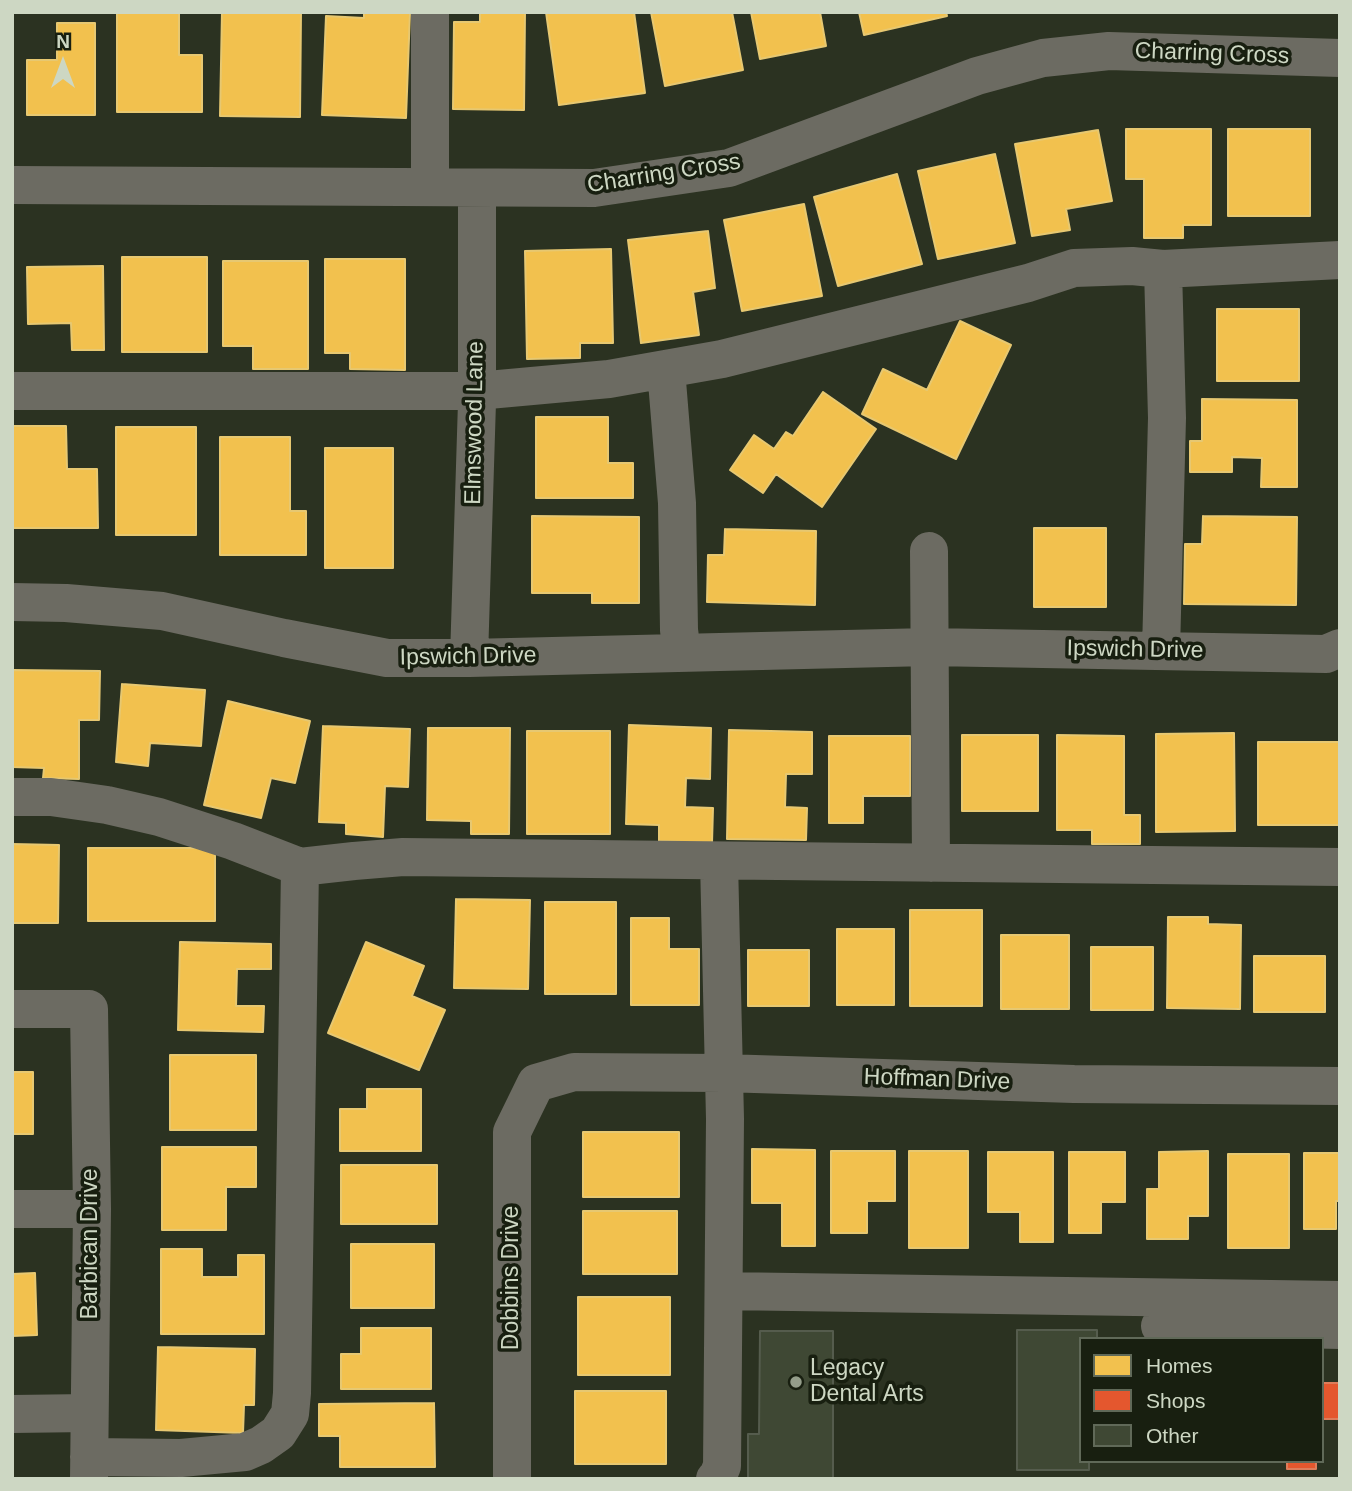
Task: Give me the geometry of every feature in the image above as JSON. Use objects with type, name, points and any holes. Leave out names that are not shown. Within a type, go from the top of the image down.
[{"type":"street","points":[[430,12],[430,187]]},
{"type":"street","name":"Charring Cross","points":[[12,185],[594,188],[729,168],[977,76],[1043,58],[1108,51],[1340,58]]},
{"type":"street","name":"Elmswood Lane","points":[[469,658],[477,391],[477,188]]},
{"type":"street","points":[[12,391],[477,391],[609,379],[722,359],[1015,287],[1074,268],[1132,266],[1163,269],[1340,260]]},
{"type":"street","points":[[1161,651],[1167,418],[1163,269]]},
{"type":"street","points":[[666,369],[677,503],[679,630],[682,653]]},
{"type":"street","points":[[929,551],[931,863]]},
{"type":"street","name":"Ipswich Drive","points":[[12,602],[66,603],[162,611],[387,658],[929,647],[1326,654],[1340,648]]},
{"type":"street","points":[[12,797],[62,798],[159,817],[233,841],[300,867],[403,857],[1340,867]]},
{"type":"street","points":[[715,1479],[722,1466],[724,1291],[725,1119],[719,860]]},
{"type":"street","points":[[89,1468],[245,1452],[278,1433],[290,1414],[300,867]]},
{"type":"street","name":"Barbican Drive","points":[[12,1009],[89,1009],[92,1209],[89,1468]]},
{"type":"street","name":"Hoffman Drive","points":[[536,1083],[574,1072],[723,1073],[1074,1084],[1340,1086]]},
{"type":"street","name":"Dobbins Drive","points":[[512,1479],[512,1132],[536,1083]]},
{"type":"street","points":[[12,1209],[92,1209]]},
{"type":"street","points":[[724,1291],[1340,1300]]},
{"type":"street","points":[[1160,1326],[1340,1330]]},
{"type":"street","points":[[12,1414],[89,1413]]},
{"type":"building: Homes","points":[[117,12],[179,12],[179,55],[202,55],[202,112],[117,112]]},
{"type":"building: Homes","points":[[222,12],[301,12],[300,117],[220,116]]},
{"type":"building: Homes","points":[[364,12],[410,12],[406,118],[322,115],[326,16],[364,18]]},
{"type":"building: Homes","points":[[480,12],[525,12],[524,110],[453,109],[454,22],[480,22]]},
{"type":"building: Homes","points":[[546,12],[634,12],[645,93],[559,105]]},
{"type":"building: Homes","points":[[651,12],[732,12],[743,70],[665,86]]},
{"type":"building: Homes","points":[[751,12],[820,12],[826,46],[760,59]]},
{"type":"building: Homes","points":[[859,12],[946,12],[947,16],[864,35]]},
{"type":"building: Homes","points":[[57,23],[95,23],[95,115],[27,115],[27,60],[57,60]]},
{"type":"building: Homes","points":[[1126,129],[1211,129],[1211,225],[1183,225],[1183,238],[1144,238],[1144,179],[1126,179]]},
{"type":"building: Homes","points":[[1228,129],[1310,129],[1310,216],[1228,216]]},
{"type":"building: Homes","points":[[1098,130],[1112,201],[1066,209],[1070,230],[1032,236],[1015,144]]},
{"type":"building: Homes","points":[[995,154],[1015,243],[938,259],[918,171]]},
{"type":"building: Homes","points":[[897,174],[922,264],[838,286],[814,197]]},
{"type":"building: Homes","points":[[804,204],[822,296],[742,311],[724,220]]},
{"type":"building: Homes","points":[[708,231],[715,288],[693,292],[699,335],[641,343],[628,240]]},
{"type":"building: Homes","points":[[611,249],[613,343],[580,343],[580,358],[527,359],[525,251]]},
{"type":"building: Homes","points":[[122,257],[207,257],[207,352],[122,352]]},
{"type":"building: Homes","points":[[325,259],[405,259],[405,370],[350,369],[350,353],[325,353]]},
{"type":"building: Homes","points":[[223,261],[308,261],[308,369],[253,369],[253,346],[223,346]]},
{"type":"building: Homes","points":[[103,266],[104,350],[72,350],[71,323],[28,324],[27,267]]},
{"type":"building: Homes","points":[[1217,309],[1299,309],[1299,381],[1217,381]]},
{"type":"building: Homes","points":[[960,321],[1011,345],[956,459],[862,414],[883,369],[927,390]]},
{"type":"building: Homes","points":[[823,392],[876,429],[822,507],[776,474],[763,493],[730,470],[754,435],[774,449],[786,432],[793,436]]},
{"type":"building: Homes","points":[[1202,399],[1297,400],[1297,487],[1261,487],[1262,458],[1232,457],[1232,472],[1190,472],[1190,441],[1202,441]]},
{"type":"building: Homes","points":[[536,417],[608,417],[608,463],[633,463],[633,498],[536,498]]},
{"type":"building: Homes","points":[[13,426],[66,426],[67,469],[97,469],[98,528],[13,528]]},
{"type":"building: Homes","points":[[116,427],[196,427],[196,535],[116,535]]},
{"type":"building: Homes","points":[[220,437],[290,437],[290,511],[306,511],[306,555],[220,555]]},
{"type":"building: Homes","points":[[325,448],[393,448],[393,568],[325,568]]},
{"type":"building: Homes","points":[[532,516],[639,517],[639,603],[592,603],[592,593],[532,593]]},
{"type":"building: Homes","points":[[1203,516],[1297,517],[1296,605],[1184,604],[1185,544],[1202,544]]},
{"type":"building: Homes","points":[[1034,528],[1106,528],[1106,607],[1034,607]]},
{"type":"building: Homes","points":[[725,529],[816,531],[815,605],[707,602],[708,555],[724,555]]},
{"type":"building: Homes","points":[[13,670],[100,671],[99,720],[79,720],[79,779],[43,778],[44,768],[12,767]]},
{"type":"building: Homes","points":[[122,684],[205,690],[201,746],[150,743],[148,766],[116,762]]},
{"type":"building: Homes","points":[[228,701],[310,721],[295,783],[271,778],[261,818],[204,805]]},
{"type":"building: Homes","points":[[629,725],[711,728],[710,779],[686,778],[685,807],[713,808],[712,843],[659,841],[659,825],[626,824]]},
{"type":"building: Homes","points":[[323,726],[410,729],[408,787],[385,786],[383,837],[346,834],[346,823],[319,822]]},
{"type":"building: Homes","points":[[428,728],[510,728],[509,834],[471,834],[471,821],[427,820]]},
{"type":"building: Homes","points":[[729,730],[812,732],[812,774],[786,774],[785,807],[807,808],[806,840],[727,839]]},
{"type":"building: Homes","points":[[527,731],[610,731],[610,834],[527,834]]},
{"type":"building: Homes","points":[[1234,733],[1235,831],[1156,832],[1156,734]]},
{"type":"building: Homes","points":[[962,735],[1038,735],[1038,811],[962,811]]},
{"type":"building: Homes","points":[[1057,735],[1124,736],[1124,815],[1140,815],[1140,844],[1092,844],[1092,830],[1057,830]]},
{"type":"building: Homes","points":[[829,736],[910,736],[910,796],[863,796],[863,823],[829,823]]},
{"type":"building: Homes","points":[[1258,742],[1340,742],[1340,825],[1258,825]]},
{"type":"building: Homes","points":[[12,844],[59,845],[58,923],[12,923]]},
{"type":"building: Homes","points":[[88,848],[215,848],[215,921],[88,921]]},
{"type":"building: Homes","points":[[456,899],[530,900],[528,989],[454,988]]},
{"type":"building: Homes","points":[[545,902],[616,902],[616,994],[545,994]]},
{"type":"building: Homes","points":[[910,910],[982,910],[982,1006],[910,1006]]},
{"type":"building: Homes","points":[[1168,917],[1208,917],[1208,924],[1241,925],[1240,1009],[1167,1008]]},
{"type":"building: Homes","points":[[631,918],[669,918],[669,949],[699,949],[699,1005],[631,1005]]},
{"type":"building: Homes","points":[[837,929],[894,929],[894,1005],[837,1005]]},
{"type":"building: Homes","points":[[1001,935],[1069,935],[1069,1009],[1001,1009]]},
{"type":"building: Homes","points":[[180,942],[271,944],[271,969],[237,969],[236,1006],[264,1006],[263,1032],[178,1030]]},
{"type":"building: Homes","points":[[366,942],[424,966],[412,996],[445,1010],[419,1070],[328,1033]]},
{"type":"building: Homes","points":[[1091,947],[1153,947],[1153,1010],[1091,1010]]},
{"type":"building: Homes","points":[[748,950],[809,950],[809,1006],[748,1006]]},
{"type":"building: Homes","points":[[1254,956],[1325,956],[1325,1012],[1254,1012]]},
{"type":"building: Homes","points":[[170,1055],[256,1055],[256,1130],[170,1130]]},
{"type":"building: Homes","points":[[12,1072],[33,1072],[33,1134],[12,1134]]},
{"type":"building: Homes","points":[[367,1089],[421,1089],[421,1151],[340,1151],[340,1109],[367,1109]]},
{"type":"building: Homes","points":[[583,1132],[679,1132],[679,1197],[583,1197]]},
{"type":"building: Homes","points":[[162,1147],[256,1147],[256,1187],[226,1187],[226,1230],[162,1230]]},
{"type":"building: Homes","points":[[752,1149],[815,1150],[815,1246],[782,1246],[782,1203],[752,1203]]},
{"type":"building: Homes","points":[[831,1151],[895,1151],[895,1201],[867,1201],[867,1233],[831,1233]]},
{"type":"building: Homes","points":[[909,1151],[968,1151],[968,1248],[909,1248]]},
{"type":"building: Homes","points":[[1208,1151],[1208,1216],[1188,1216],[1188,1239],[1147,1239],[1147,1189],[1159,1189],[1159,1152]]},
{"type":"building: Homes","points":[[988,1152],[1053,1152],[1053,1242],[1020,1242],[1020,1212],[988,1212]]},
{"type":"building: Homes","points":[[1069,1152],[1125,1152],[1125,1202],[1101,1202],[1101,1233],[1069,1233]]},
{"type":"building: Homes","points":[[1304,1153],[1340,1153],[1340,1201],[1336,1201],[1336,1229],[1304,1229]]},
{"type":"building: Homes","points":[[1228,1154],[1289,1154],[1289,1248],[1228,1248]]},
{"type":"building: Homes","points":[[341,1165],[437,1165],[437,1224],[341,1224]]},
{"type":"building: Homes","points":[[583,1211],[677,1211],[677,1274],[583,1274]]},
{"type":"building: Homes","points":[[351,1244],[434,1244],[434,1308],[351,1308]]},
{"type":"building: Homes","points":[[161,1249],[202,1249],[202,1277],[238,1277],[238,1255],[264,1255],[264,1334],[161,1334]]},
{"type":"building: Homes","points":[[35,1273],[37,1335],[12,1336],[12,1274]]},
{"type":"building: Homes","points":[[578,1297],[670,1297],[670,1375],[578,1375]]},
{"type":"building: Homes","points":[[361,1328],[431,1328],[431,1389],[341,1389],[341,1354],[361,1354]]},
{"type":"building: Homes","points":[[158,1347],[255,1349],[254,1405],[244,1405],[243,1433],[156,1430]]},
{"type":"building: Homes","points":[[575,1391],[666,1391],[666,1464],[575,1464]]},
{"type":"building: Homes","points":[[434,1403],[435,1467],[340,1467],[340,1436],[319,1436],[319,1404]]},
{"type":"building: Shops","points":[[1324,1383],[1340,1383],[1340,1419],[1324,1419]]},
{"type":"building: Shops","points":[[1287,1463],[1316,1463],[1316,1469],[1287,1469]]},
{"type":"building: Other","points":[[1017,1330],[1097,1330],[1097,1337],[1079,1337],[1079,1463],[1089,1463],[1089,1470],[1017,1470]]},
{"type":"building: Other","name":"Legacy Dental Arts","points":[[760,1331],[833,1331],[833,1479],[748,1479],[748,1434],[759,1434]]},
{"type":"place","name":"Legacy Dental Arts","points":[[796,1382]]}]
